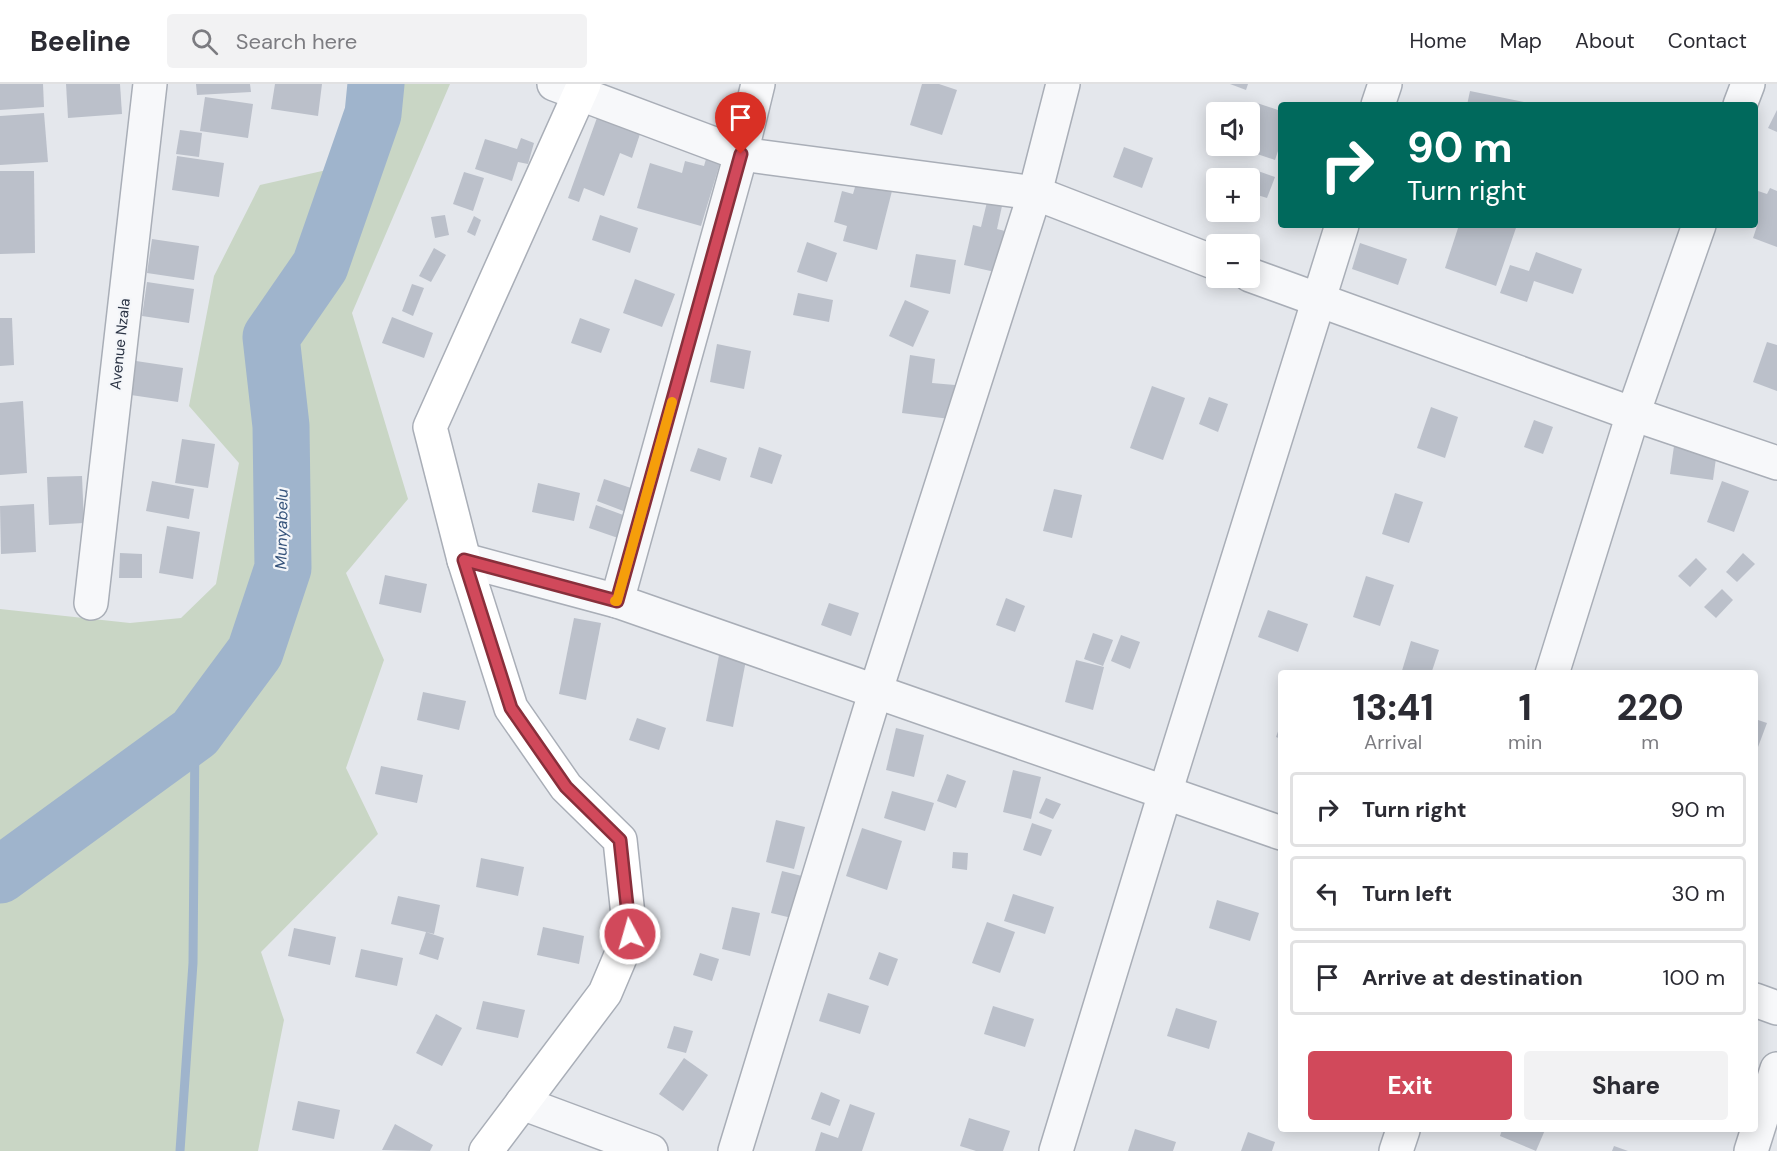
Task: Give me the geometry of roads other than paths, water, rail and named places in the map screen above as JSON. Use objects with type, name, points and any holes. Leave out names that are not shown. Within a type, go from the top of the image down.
[{"type":"street","name":"Avenue Nzala","points":[[91,603],[150,84]]},
{"type":"street","points":[[617,601],[741,154],[758,84]]},
{"type":"street","points":[[735,1151],[876,690],[1035,193],[1063,84]]},
{"type":"street","points":[[1379,102],[1385,84]]},
{"type":"street","points":[[1741,102],[1748,84]]},
{"type":"street","points":[[486,1151],[605,993],[630,934],[620,840],[566,787],[511,708],[464,560],[430,427],[573,87],[741,154],[1035,193],[1206,258]]},
{"type":"street","points":[[1056,1151],[1341,228]]},
{"type":"street","points":[[1553,670],[1634,414],[1698,228]]},
{"type":"street","points":[[1260,279],[1634,414],[1777,463]]},
{"type":"street","points":[[464,560],[617,601],[1278,832]]},
{"type":"street","points":[[1758,1001],[1777,1008]]},
{"type":"street","points":[[1758,1129],[1777,1069]]},
{"type":"street","points":[[522,1103],[651,1151]]},
{"type":"street","points":[[1396,1151],[1402,1132]]},
{"type":"street","points":[[1751,1151],[1757,1132]]},
{"type":"waterway","name":"Munyabelu","points":[[0,875],[195,733],[255,652],[283,568],[281,426],[271,337],[320,266],[373,114],[376,84]]},
{"type":"waterway","points":[[180,1151],[193,963],[195,733]]}]
